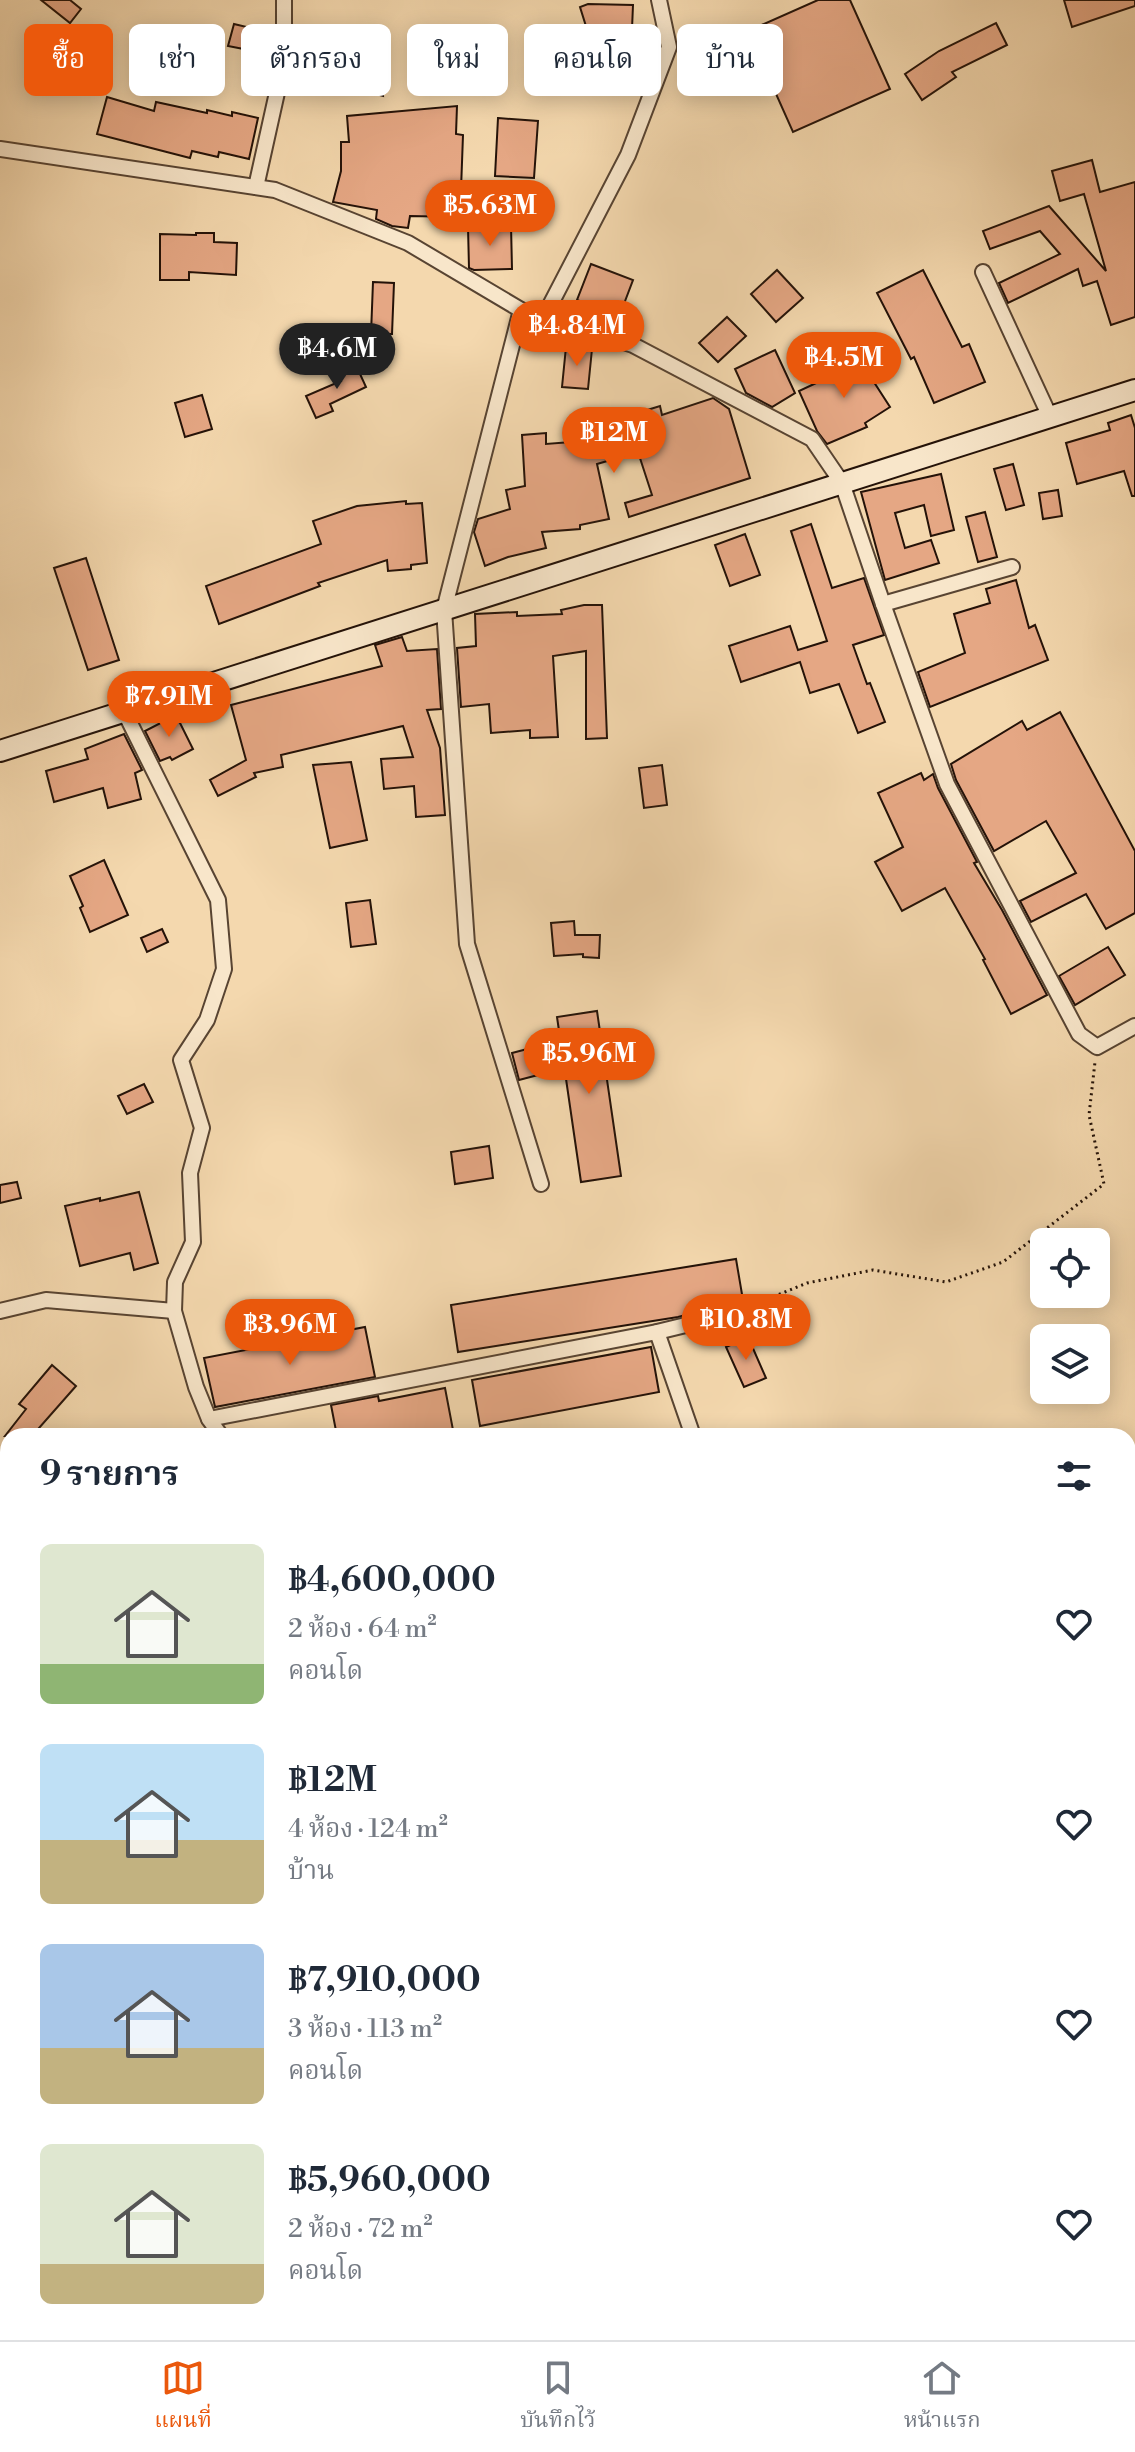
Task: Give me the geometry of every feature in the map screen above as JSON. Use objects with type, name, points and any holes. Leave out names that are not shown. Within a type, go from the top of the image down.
[{"type":"street","points":[[256,187],[284,61],[284,0]]},
{"type":"street","points":[[543,319],[628,155],[669,47],[659,0]]},
{"type":"street","points":[[0,149],[275,190],[408,243],[521,310],[633,345],[812,439],[842,483],[947,784],[1079,1034],[1097,1047],[1135,1026]]},
{"type":"street","points":[[983,272],[1050,417]]},
{"type":"street","points":[[521,310],[444,610],[467,944],[541,1184]]},
{"type":"street","points":[[0,751],[1135,390]]},
{"type":"street","points":[[883,604],[1012,567]]},
{"type":"street","points":[[124,711],[218,900],[224,969],[207,1020],[181,1060],[202,1128],[190,1173],[193,1242],[175,1282],[174,1311],[181,1341],[209,1419],[215,1428]]},
{"type":"street","points":[[0,1311],[46,1300],[174,1311]]},
{"type":"street","points":[[209,1419],[657,1332],[727,1315]]},
{"type":"street","points":[[657,1332],[690,1428]]},
{"type":"path","points":[[727,1315],[807,1283],[873,1270],[946,1282],[1003,1262],[1104,1184],[1089,1115],[1097,1047]]},
{"type":"building","points":[[41,0],[70,0],[81,9],[70,23]]},
{"type":"building","points":[[818,0],[850,0],[890,89],[793,132],[777,96],[783,96],[783,24],[764,24]]},
{"type":"building","points":[[1064,0],[1135,0],[1135,6],[1072,27]]},
{"type":"building","points":[[588,4],[633,5],[632,24],[585,24],[580,7]]},
{"type":"building","points":[[996,23],[1007,45],[952,72],[956,77],[922,100],[905,74],[939,51]]},
{"type":"building","points":[[234,24],[241,26],[241,48],[228,46]]},
{"type":"building","points":[[107,97],[154,111],[156,102],[207,113],[207,110],[232,116],[232,112],[258,118],[249,159],[219,152],[218,157],[192,151],[190,158],[97,134]]},
{"type":"building","points":[[457,106],[456,134],[463,135],[460,217],[410,216],[408,228],[392,226],[376,219],[377,210],[333,202],[341,171],[341,142],[349,142],[347,116]]},
{"type":"building","points":[[498,118],[538,121],[534,178],[495,176]]},
{"type":"building","points":[[1092,160],[1100,192],[1135,182],[1135,317],[1111,325],[1097,281],[1083,286],[1078,269],[1008,303],[999,283],[1060,254],[1040,231],[990,249],[983,231],[1049,206],[1106,271],[1084,194],[1060,201],[1052,171]]},
{"type":"building","points":[[511,225],[512,269],[469,268],[468,227]]},
{"type":"building","points":[[214,233],[214,242],[237,243],[236,275],[189,272],[189,280],[160,280],[160,234]]},
{"type":"building","points":[[591,264],[633,280],[619,317],[577,300]]},
{"type":"building","points":[[777,270],[803,298],[776,322],[751,294]]},
{"type":"building","points":[[923,270],[962,347],[969,344],[985,382],[934,403],[914,357],[911,359],[877,293]]},
{"type":"building","points":[[373,282],[394,283],[392,334],[371,334]]},
{"type":"building","points":[[727,317],[746,336],[718,362],[699,343]]},
{"type":"building","points":[[850,345],[890,407],[865,423],[867,427],[827,444],[817,431],[799,391],[844,370],[835,355]]},
{"type":"building","points":[[566,347],[592,349],[588,389],[562,387]]},
{"type":"building","points":[[775,350],[795,393],[772,407],[746,393],[735,369]]},
{"type":"building","points":[[355,363],[366,387],[330,404],[333,411],[316,418],[306,396],[341,381],[336,371]]},
{"type":"building","points":[[202,395],[212,429],[185,437],[175,403]]},
{"type":"building","points":[[713,398],[729,409],[750,478],[629,517],[625,503],[652,495],[638,452],[597,464],[609,519],[580,525],[580,529],[542,532],[546,548],[485,566],[474,532],[478,519],[510,509],[506,490],[525,486],[522,435],[546,433],[546,444],[610,439],[607,430],[633,422],[631,415],[660,406],[662,415]]},
{"type":"building","points":[[1131,415],[1135,428],[1135,496],[1132,496],[1124,471],[1077,484],[1066,443],[1110,430],[1108,423]]},
{"type":"building","points":[[1013,464],[1024,505],[1006,510],[994,469]]},
{"type":"building","points":[[941,474],[954,530],[931,536],[924,505],[895,513],[905,548],[931,540],[939,563],[885,580],[861,492]]},
{"type":"building","points":[[1058,490],[1062,516],[1043,519],[1039,493]]},
{"type":"building","points":[[406,501],[406,504],[422,503],[427,563],[411,565],[411,569],[388,571],[387,560],[318,583],[320,586],[219,624],[206,586],[321,544],[313,521],[357,506]]},
{"type":"building","points":[[985,512],[997,557],[978,562],[966,517]]},
{"type":"building","points":[[811,524],[832,588],[864,578],[884,635],[853,645],[885,722],[858,733],[839,684],[810,693],[800,662],[741,682],[729,646],[790,626],[798,650],[827,641],[791,531]]},
{"type":"building","points":[[745,534],[760,575],[730,586],[715,545]]},
{"type":"building","points":[[86,558],[119,660],[88,670],[54,568]]},
{"type":"building","points":[[1016,580],[1029,628],[1035,625],[1048,660],[930,707],[918,672],[965,653],[954,614],[990,603],[986,589]]},
{"type":"building","points":[[602,605],[607,738],[586,739],[586,651],[553,656],[558,737],[530,738],[530,730],[491,733],[489,704],[461,707],[457,648],[476,646],[475,614],[562,614],[561,610]]},
{"type":"building","points":[[402,637],[407,651],[437,649],[441,709],[427,710],[440,748],[445,815],[416,817],[414,786],[384,789],[381,759],[413,757],[403,726],[281,755],[283,767],[254,773],[256,777],[218,796],[210,780],[246,760],[231,705],[382,666],[375,645]]},
{"type":"building","points":[[1060,712],[1135,851],[1135,913],[1106,929],[1086,894],[1031,922],[1020,901],[1076,873],[1046,821],[994,851],[956,780],[951,764],[1022,721],[1027,730]]},
{"type":"building","points":[[176,715],[193,749],[172,760],[170,757],[160,761],[145,731]]},
{"type":"building","points":[[124,734],[142,770],[135,773],[141,799],[108,808],[103,788],[54,802],[46,771],[88,759],[85,749]]},
{"type":"building","points":[[351,762],[367,840],[330,848],[313,765]]},
{"type":"building","points":[[662,765],[667,805],[644,808],[639,768]]},
{"type":"building","points":[[921,773],[924,780],[933,774],[977,862],[974,863],[1047,995],[1011,1014],[985,959],[945,888],[902,911],[875,862],[903,847],[878,793]]},
{"type":"building","points":[[104,860],[128,915],[90,932],[70,876]]},
{"type":"building","points":[[370,900],[376,944],[351,947],[346,903]]},
{"type":"building","points":[[574,921],[575,935],[600,935],[599,958],[583,957],[583,954],[554,956],[551,923]]},
{"type":"building","points":[[162,929],[168,942],[147,952],[141,938]]},
{"type":"building","points":[[1108,947],[1125,975],[1075,1005],[1059,976]]},
{"type":"building","points":[[597,1011],[621,1176],[581,1182],[557,1017]]},
{"type":"building","points":[[531,1048],[538,1075],[519,1080],[512,1053]]},
{"type":"building","points":[[144,1084],[153,1102],[127,1114],[118,1096]]},
{"type":"building","points":[[489,1146],[493,1178],[455,1184],[451,1152]]},
{"type":"building","points":[[17,1182],[21,1198],[0,1203],[0,1185]]},
{"type":"building","points":[[139,1192],[158,1263],[134,1270],[130,1253],[80,1266],[65,1206]]},
{"type":"building","points":[[736,1259],[744,1306],[734,1308],[725,1305],[678,1317],[458,1352],[451,1305]]},
{"type":"building","points":[[365,1327],[375,1377],[215,1407],[204,1358]]},
{"type":"building","points":[[748,1337],[766,1378],[744,1387],[726,1347]]},
{"type":"building","points":[[651,1347],[659,1392],[480,1426],[472,1380]]},
{"type":"building","points":[[52,1365],[76,1386],[39,1428],[11,1428],[26,1409],[19,1404]]},
{"type":"building","points":[[445,1388],[453,1428],[335,1428],[331,1405],[378,1396],[379,1401]]}]
